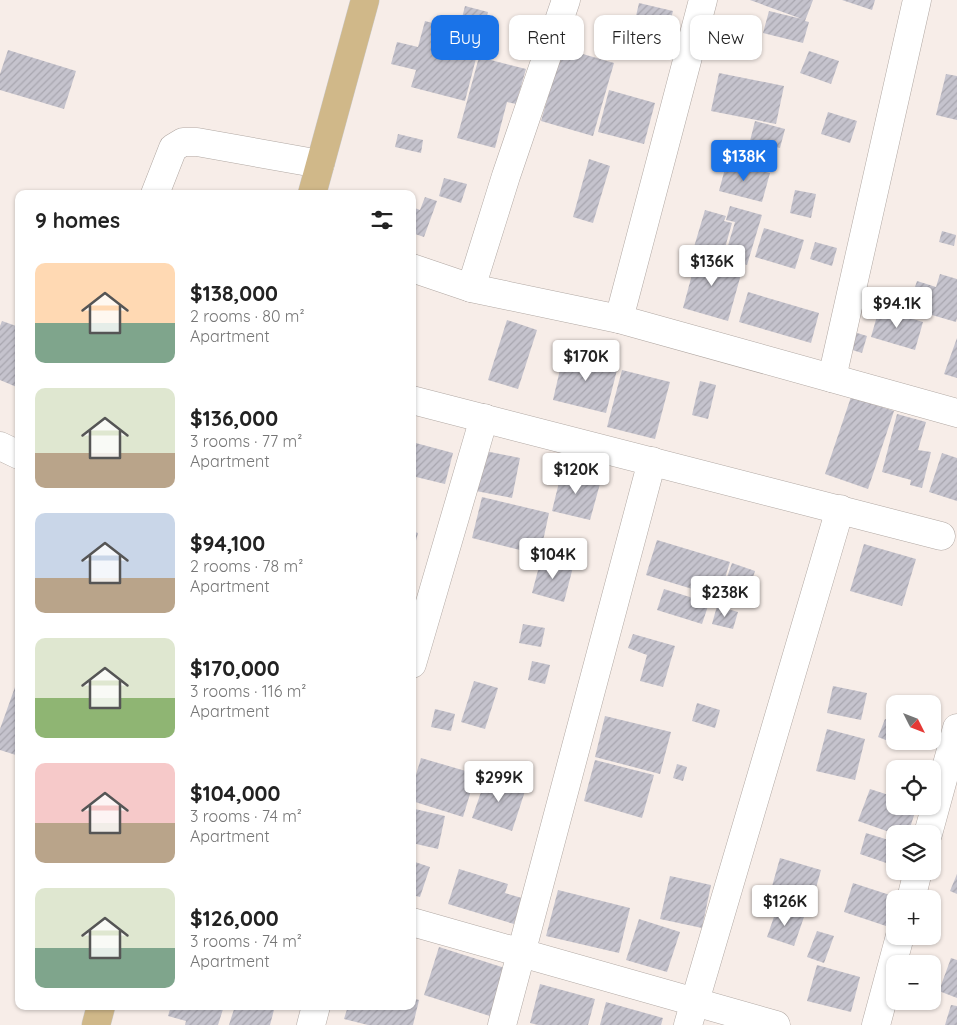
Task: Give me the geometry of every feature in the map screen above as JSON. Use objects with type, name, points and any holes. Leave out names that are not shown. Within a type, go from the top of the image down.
[{"type":"main road","points":[[313,190],[365,0]]},
{"type":"main road","points":[[96,1025],[100,1010]]},
{"type":"street","points":[[471,288],[506,176],[566,0]]},
{"type":"street","points":[[619,319],[703,0]]},
{"type":"street","points":[[832,378],[917,0]]},
{"type":"street","points":[[157,190],[173,148],[183,142],[196,142],[320,164]]},
{"type":"street","points":[[416,269],[471,288],[619,319],[957,413]]},
{"type":"street","points":[[416,401],[941,536]]},
{"type":"street","points":[[416,650],[484,418]]},
{"type":"street","points":[[0,446],[15,454]]},
{"type":"street","points":[[502,1025],[652,461]]},
{"type":"street","points":[[691,1013],[840,509]]},
{"type":"street","points":[[930,825],[957,728]]},
{"type":"street","points":[[416,923],[522,953],[691,1013],[776,1025]]},
{"type":"street","points":[[876,1025],[898,945]]},
{"type":"street","points":[[311,1025],[315,1010]]},
{"type":"building","points":[[750,0],[813,0],[805,21],[809,22],[803,43],[763,33],[769,11],[802,19]]},
{"type":"building","points":[[842,0],[875,0],[872,10]]},
{"type":"building","points":[[639,3],[673,11],[672,15],[636,15]]},
{"type":"building","points":[[465,6],[488,12],[487,15],[463,15]]},
{"type":"building","points":[[425,21],[431,23],[431,60],[476,60],[465,101],[411,87],[416,70],[391,64],[397,42],[418,47]]},
{"type":"building","points":[[8,50],[76,71],[64,109],[0,90],[0,74]]},
{"type":"building","points":[[809,51],[839,61],[831,84],[800,73]]},
{"type":"building","points":[[584,54],[594,57],[594,60],[614,63],[593,136],[541,121],[559,60],[584,60]]},
{"type":"building","points":[[478,60],[491,60],[526,69],[516,104],[507,102],[495,148],[457,138]]},
{"type":"building","points":[[719,73],[784,86],[776,124],[711,111]]},
{"type":"building","points":[[946,74],[957,76],[957,120],[936,115]]},
{"type":"building","points":[[609,90],[655,103],[644,144],[598,132]]},
{"type":"building","points":[[828,112],[857,121],[850,143],[821,134]]},
{"type":"building","points":[[755,121],[785,129],[780,148],[750,141]]},
{"type":"building","points":[[398,134],[423,140],[421,153],[395,147]]},
{"type":"building","points":[[589,159],[610,166],[593,223],[573,217]]},
{"type":"building","points":[[727,161],[770,173],[762,202],[719,191]]},
{"type":"building","points":[[444,178],[467,184],[461,203],[439,196]]},
{"type":"building","points":[[795,190],[816,194],[811,218],[790,213]]},
{"type":"building","points":[[425,197],[437,201],[424,237],[416,234],[416,208],[420,210]]},
{"type":"building","points":[[730,206],[762,215],[747,265],[724,259],[735,222],[726,220]]},
{"type":"building","points":[[705,210],[726,216],[724,221],[732,223],[723,255],[694,247]]},
{"type":"building","points":[[764,228],[804,240],[795,269],[755,257]]},
{"type":"building","points":[[942,231],[956,235],[954,246],[939,242]]},
{"type":"building","points":[[815,242],[837,248],[832,266],[810,259]]},
{"type":"building","points":[[689,253],[743,267],[728,321],[683,308],[694,267],[686,265]]},
{"type":"building","points":[[940,274],[957,279],[956,322],[908,308],[917,281],[936,287]]},
{"type":"building","points":[[748,292],[819,313],[811,343],[739,322]]},
{"type":"building","points":[[879,309],[923,322],[915,350],[871,337]]},
{"type":"building","points":[[507,320],[537,330],[518,389],[488,380]]},
{"type":"building","points":[[2,321],[15,326],[15,386],[0,380],[0,326]]},
{"type":"building","points":[[854,332],[867,336],[862,353],[849,349]]},
{"type":"building","points":[[957,338],[957,378],[944,374]]},
{"type":"building","points":[[564,352],[619,362],[606,413],[553,400]]},
{"type":"building","points":[[622,370],[670,382],[655,439],[607,427]]},
{"type":"building","points":[[700,381],[716,385],[708,419],[692,415]]},
{"type":"building","points":[[851,397],[894,411],[868,489],[825,474]]},
{"type":"building","points":[[897,414],[926,422],[918,450],[931,452],[922,488],[910,485],[911,480],[882,472]]},
{"type":"building","points":[[416,443],[453,453],[445,484],[416,477]]},
{"type":"building","points":[[485,451],[520,458],[512,498],[476,491]]},
{"type":"building","points":[[942,453],[957,458],[957,501],[929,492]]},
{"type":"building","points":[[562,470],[601,480],[590,520],[552,511]]},
{"type":"building","points":[[482,497],[549,513],[540,555],[472,538]]},
{"type":"building","points":[[657,540],[730,562],[719,597],[646,575]]},
{"type":"building","points":[[864,544],[916,559],[902,606],[850,591]]},
{"type":"building","points":[[541,559],[573,567],[564,602],[532,593]]},
{"type":"building","points":[[732,563],[755,571],[749,590],[725,583]]},
{"type":"building","points":[[664,589],[709,603],[702,624],[657,610]]},
{"type":"building","points":[[717,606],[738,612],[733,629],[712,624]]},
{"type":"building","points":[[523,624],[545,628],[541,647],[519,643]]},
{"type":"building","points":[[633,634],[675,646],[663,687],[640,681],[647,655],[628,648]]},
{"type":"building","points":[[532,661],[550,665],[545,684],[528,680]]},
{"type":"building","points":[[474,681],[498,688],[485,729],[461,722]]},
{"type":"building","points":[[833,686],[867,693],[861,720],[827,713]]},
{"type":"building","points":[[15,687],[15,755],[0,750],[0,729]]},
{"type":"building","points":[[697,703],[720,710],[715,728],[692,721]]},
{"type":"building","points":[[435,709],[455,714],[451,731],[431,727]]},
{"type":"building","points":[[605,716],[671,732],[660,774],[595,757]]},
{"type":"building","points":[[885,719],[886,719],[886,740],[878,737]]},
{"type":"building","points":[[827,729],[865,739],[855,780],[816,771]]},
{"type":"building","points":[[421,758],[476,774],[463,817],[416,802],[416,775]]},
{"type":"building","points":[[595,760],[654,775],[642,818],[584,801]]},
{"type":"building","points":[[677,764],[687,767],[683,781],[673,778]]},
{"type":"building","points":[[487,775],[526,788],[512,831],[472,818]]},
{"type":"building","points":[[870,789],[886,794],[886,815],[914,815],[911,825],[886,825],[886,831],[858,821]]},
{"type":"building","points":[[416,809],[445,816],[438,849],[416,844]]},
{"type":"building","points":[[866,833],[886,839],[886,863],[860,854]]},
{"type":"building","points":[[780,858],[821,870],[810,909],[769,897]]},
{"type":"building","points":[[416,862],[430,867],[420,897],[416,896]]},
{"type":"building","points":[[459,869],[508,884],[505,893],[522,898],[514,924],[448,904]]},
{"type":"building","points":[[957,874],[957,894],[950,891]]},
{"type":"building","points":[[670,876],[711,885],[702,928],[660,919]]},
{"type":"building","points":[[853,883],[886,894],[886,926],[844,912]]},
{"type":"building","points":[[558,890],[630,908],[619,953],[546,936]]},
{"type":"building","points":[[777,908],[804,917],[794,946],[767,937]]},
{"type":"building","points":[[639,919],[680,932],[667,972],[626,960]]},
{"type":"building","points":[[817,931],[834,936],[824,963],[807,957]]},
{"type":"building","points":[[439,947],[508,969],[493,1017],[424,995]]},
{"type":"building","points":[[951,958],[957,960],[957,998],[941,992],[941,986]]},
{"type":"building","points":[[817,965],[860,977],[851,1012],[807,1001]]},
{"type":"building","points":[[540,984],[595,999],[588,1025],[538,1025],[530,1023]]},
{"type":"building","points":[[416,999],[419,1000],[413,1025],[368,1025],[344,1019],[347,1010],[416,1010]]},
{"type":"building","points":[[606,1002],[663,1018],[661,1025],[600,1025]]},
{"type":"building","points":[[951,1005],[957,1006],[957,1025],[945,1025]]},
{"type":"building","points":[[170,1010],[223,1010],[218,1025],[185,1025],[186,1021],[168,1016]]},
{"type":"building","points":[[234,1010],[274,1010],[270,1025],[229,1025]]}]
